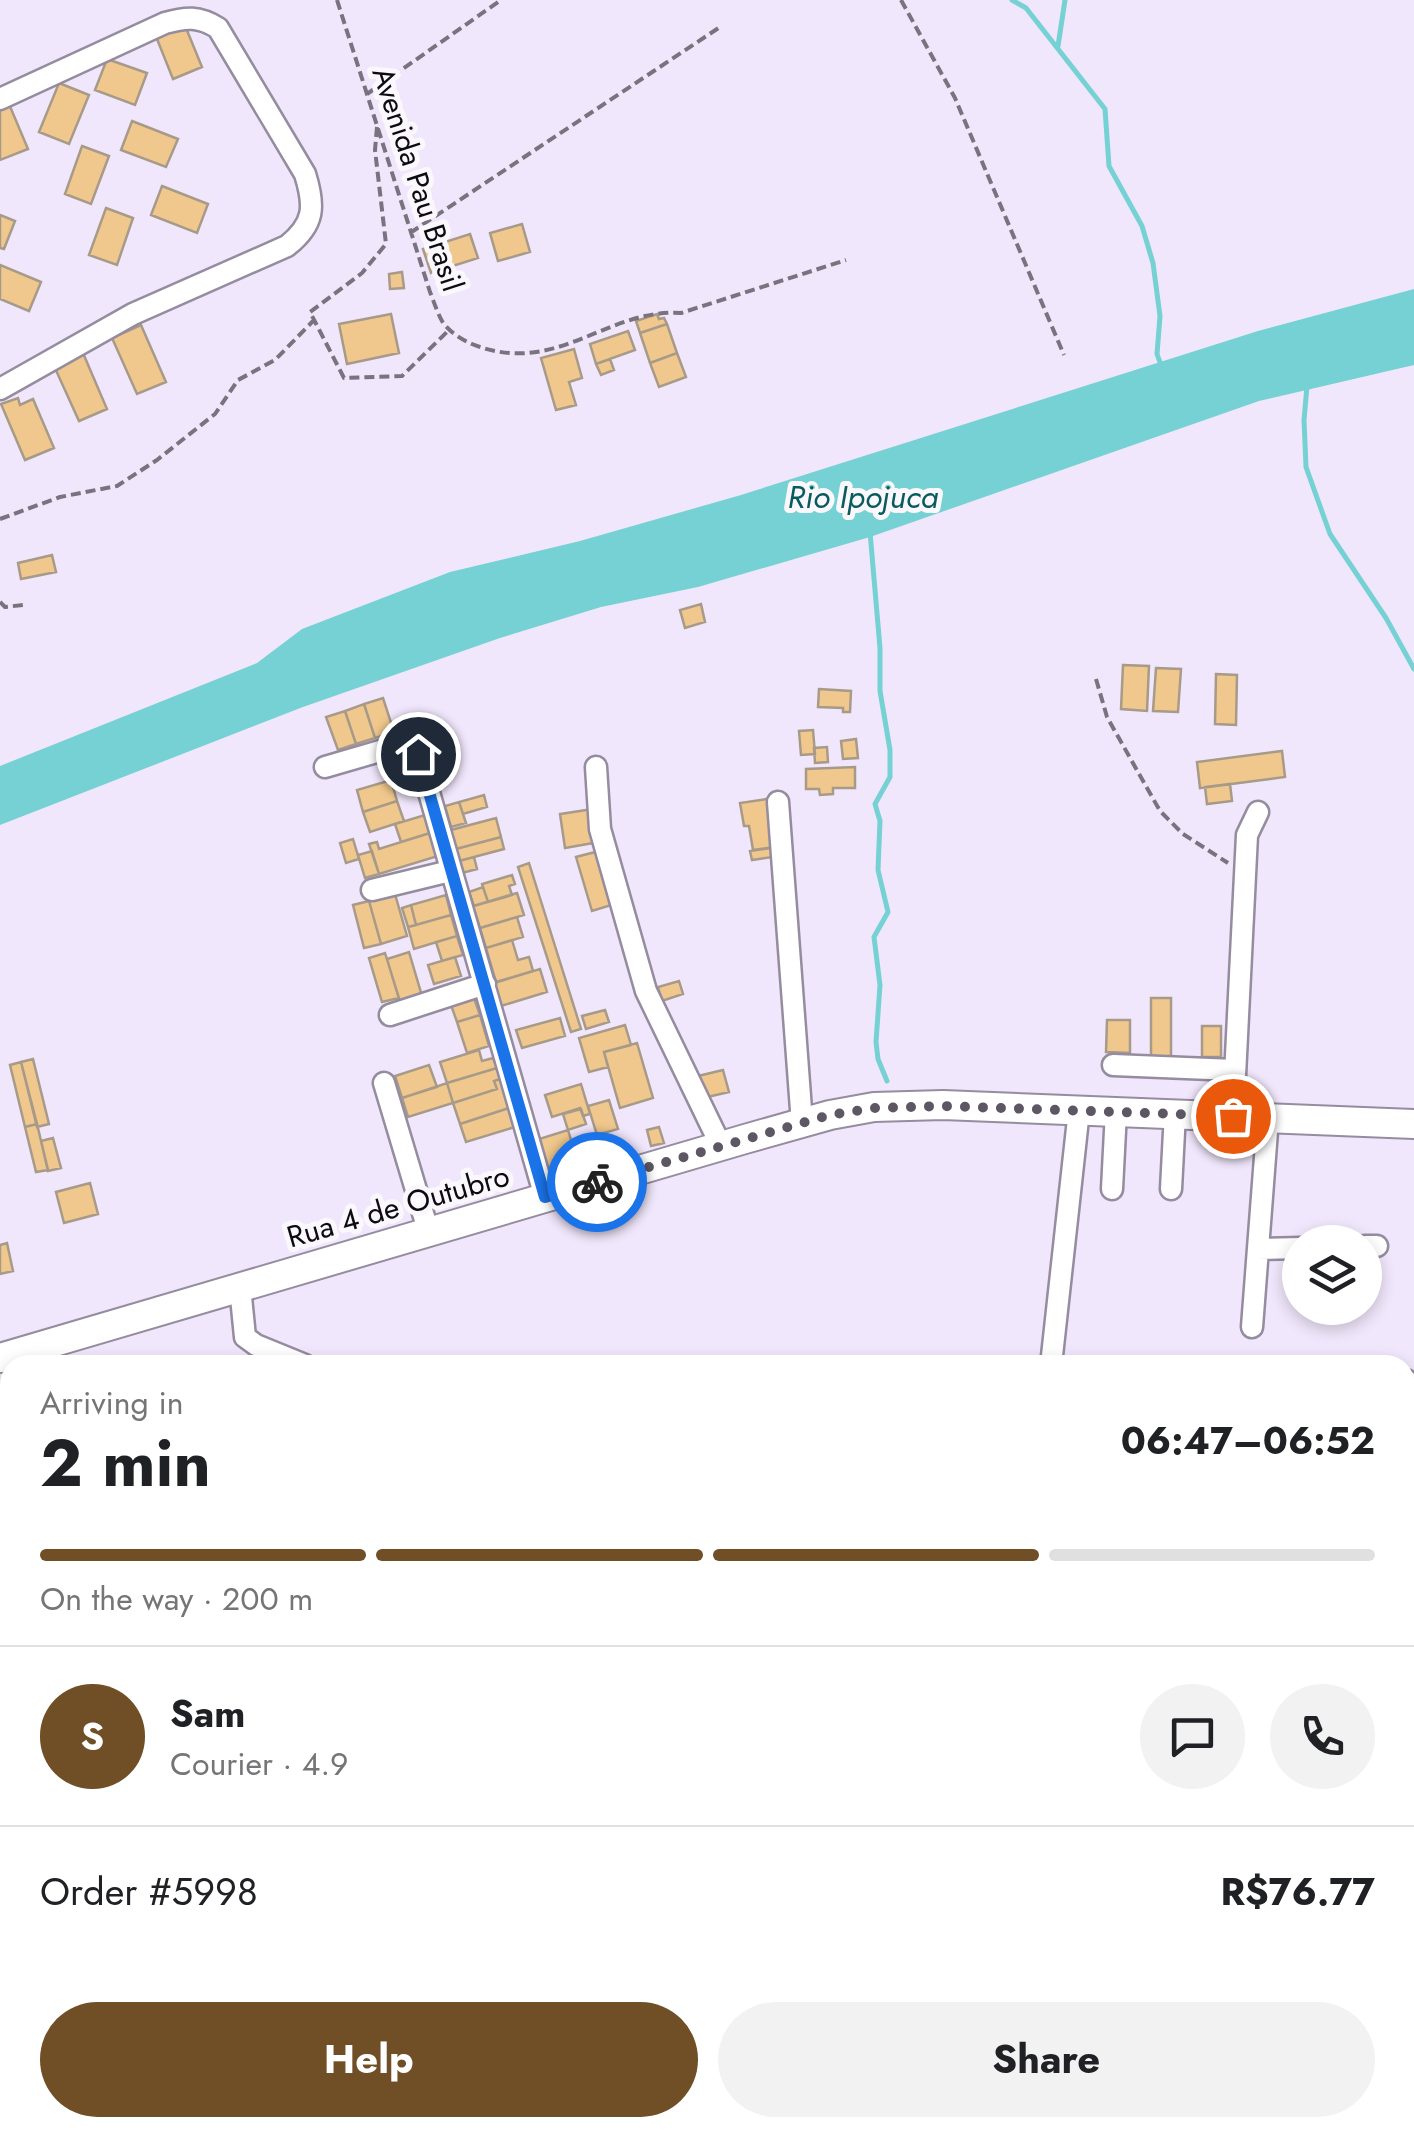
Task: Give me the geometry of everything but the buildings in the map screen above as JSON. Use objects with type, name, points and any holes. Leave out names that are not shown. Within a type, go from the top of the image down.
[{"type":"main road","name":"Rua 4 de Outubro","points":[[10,1355],[802,1123],[874,1108],[1116,1110],[1414,1124]]},
{"type":"street","points":[[0,100],[165,23],[185,17],[204,18],[218,28],[305,174],[311,215],[304,233],[288,246],[133,314],[0,390]]},
{"type":"street","points":[[325,768],[397,746],[418,754],[545,1197]]},
{"type":"street","points":[[596,767],[600,829],[646,991],[722,1146]]},
{"type":"street","points":[[778,802],[802,1123]]},
{"type":"street","points":[[1233,1116],[1247,834],[1258,812]]},
{"type":"street","points":[[372,890],[450,871]]},
{"type":"street","points":[[390,1015],[485,984]]},
{"type":"street","points":[[1114,1065],[1234,1070]]},
{"type":"street","points":[[384,1083],[428,1230]]},
{"type":"street","points":[[1052,1355],[1079,1110]]},
{"type":"street","points":[[1112,1189],[1116,1110]]},
{"type":"street","points":[[1170,1189],[1176,1113]]},
{"type":"street","points":[[1252,1328],[1268,1118]]},
{"type":"street","points":[[1258,1249],[1282,1248]]},
{"type":"street","points":[[240,1287],[244,1337],[280,1355]]},
{"type":"path","name":"Avenida Pau Brasil","points":[[337,0],[430,292],[444,325],[466,341],[493,352],[537,354],[657,312],[680,313],[846,260]]},
{"type":"path","points":[[367,94],[501,0]]},
{"type":"path","points":[[901,0],[955,98],[1064,355]]},
{"type":"path","points":[[410,233],[720,27]]},
{"type":"path","points":[[377,120],[375,150],[386,244],[362,273],[310,312],[344,378],[402,376],[450,329]]},
{"type":"path","points":[[0,519],[60,497],[117,486],[214,414],[238,380],[275,360],[314,320]]},
{"type":"path","points":[[0,602],[4,607],[23,605]]},
{"type":"path","points":[[1096,679],[1108,717],[1160,811],[1183,834],[1244,873]]},
{"type":"water","name":"Rio Ipojuca","points":[[1414,289],[1414,365],[1259,401],[870,537],[698,587],[601,607],[500,638],[303,707],[0,825],[0,766],[257,663],[302,629],[450,572],[580,541],[741,495],[1258,331]]},
{"type":"waterway","points":[[1012,0],[1026,8],[1105,109],[1109,166],[1142,226],[1153,263],[1160,316],[1157,354],[1161,365]]},
{"type":"waterway","points":[[1058,46],[1065,0]]},
{"type":"waterway","points":[[1307,386],[1306,467],[1330,534],[1386,618],[1414,669]]},
{"type":"waterway","points":[[870,532],[880,691],[890,750],[890,777],[875,804],[880,821],[878,870],[888,912],[874,937],[880,985],[876,1042],[887,1081]]},
{"type":"way so far","points":[[597,1182],[830,1115],[874,1108],[943,1106],[1233,1116]]},
{"type":"route","points":[[418,754],[545,1197],[597,1182]]}]
